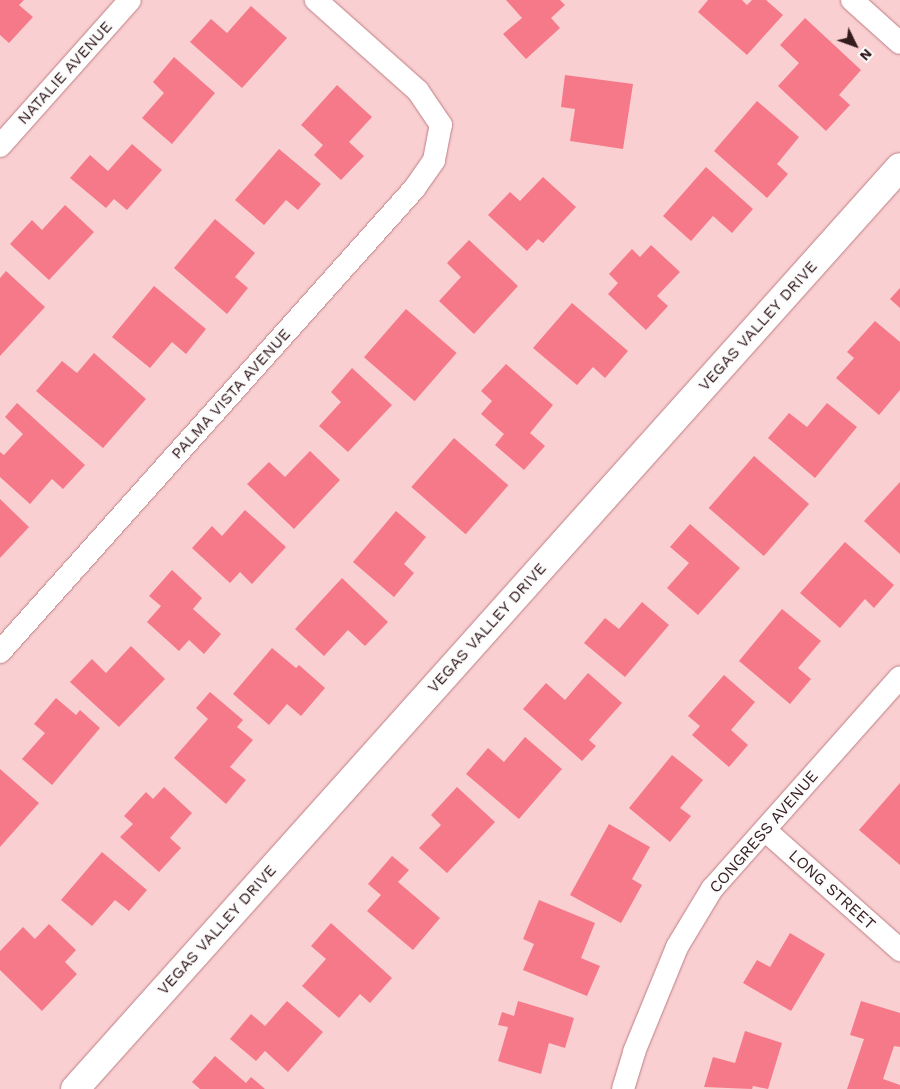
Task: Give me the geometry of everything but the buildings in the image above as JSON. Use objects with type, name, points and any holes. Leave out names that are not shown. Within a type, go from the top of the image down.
[{"type":"street","name":"NATALIE AVENUE","points":[[0,146],[130,0]]},
{"type":"street","name":"PALMA VISTA AVENUE","points":[[0,652],[414,189],[434,160],[441,125],[418,92],[316,0]]},
{"type":"street","points":[[852,0],[900,43]]},
{"type":"street","name":"VEGAS VALLEY DRIVE","points":[[75,1089],[900,167]]},
{"type":"street","name":"CONGRESS AVENUE","points":[[623,1089],[634,1052],[677,947],[712,889],[900,677]]},
{"type":"street","name":"LONG STREET","points":[[764,830],[900,950]]}]
